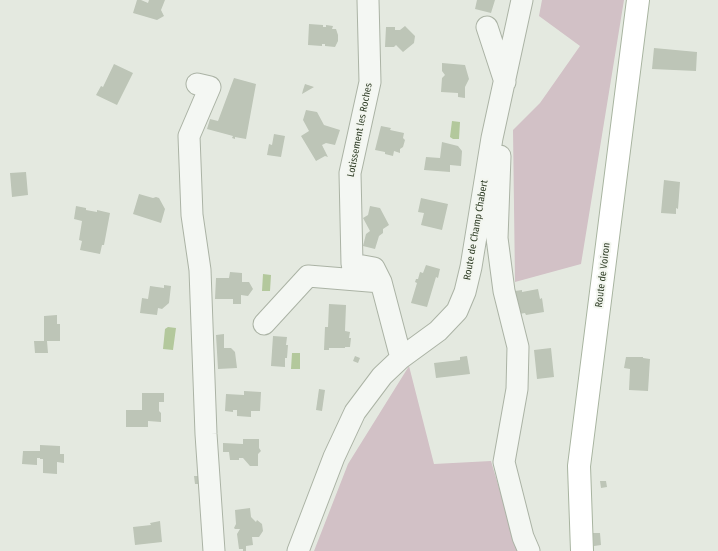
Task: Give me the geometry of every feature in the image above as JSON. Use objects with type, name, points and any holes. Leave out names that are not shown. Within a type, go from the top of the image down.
[{"type":"main road","name":"Route de Voiron","points":[[582,551],[579,466],[638,0]]},
{"type":"street","name":"Lotissement les Roches","points":[[368,0],[370,82],[350,173],[352,264],[374,268],[381,282],[401,358]]},
{"type":"street","name":"Route de Champ Chabert","points":[[298,551],[334,457],[355,412],[382,376],[401,358],[438,331],[457,311],[465,292],[471,267],[492,138],[522,0]]},
{"type":"street","points":[[487,27],[505,82]]},
{"type":"street","points":[[196,84],[210,87],[189,136],[192,215],[200,270],[206,434],[214,551]]},
{"type":"street","points":[[492,138],[501,152],[497,238],[504,291],[518,347],[517,389],[504,462],[528,551]]},
{"type":"street","points":[[264,324],[308,276],[381,282]]},
{"type":"shaded area","points":[[542,0],[624,0],[581,264],[515,282],[513,130],[540,103],[580,46],[539,16]]},
{"type":"shaded area","points":[[452,121],[460,122],[459,139],[453,139],[450,137]]},
{"type":"shaded area","points":[[263,274],[271,275],[270,291],[262,291]]},
{"type":"shaded area","points":[[168,327],[176,328],[173,350],[163,349],[165,329]]},
{"type":"shaded area","points":[[292,353],[300,353],[300,369],[291,369]]},
{"type":"shaded area","points":[[409,366],[434,464],[491,461],[518,551],[314,551],[348,464]]},
{"type":"building","points":[[137,0],[148,3],[149,0],[165,0],[161,10],[164,16],[157,20],[133,13]]},
{"type":"building","points":[[477,0],[495,0],[491,13],[475,9]]},
{"type":"building","points":[[309,24],[323,25],[323,27],[326,27],[326,25],[333,26],[332,29],[336,29],[338,35],[338,41],[335,47],[325,46],[325,44],[322,44],[322,46],[308,45]]},
{"type":"building","points":[[405,26],[415,36],[414,43],[403,52],[396,45],[394,47],[385,47],[386,27],[395,27],[395,30],[400,30]]},
{"type":"building","points":[[654,48],[697,52],[696,71],[652,69]]},
{"type":"building","points":[[442,63],[465,65],[469,79],[465,87],[465,98],[458,97],[458,93],[441,92],[442,78],[445,75],[442,71]]},
{"type":"building","points":[[114,64],[133,73],[117,105],[96,95],[101,86],[103,87]]},
{"type":"building","points":[[234,78],[256,84],[246,139],[235,137],[235,139],[232,138],[233,136],[207,129],[210,119],[218,121]]},
{"type":"building","points":[[305,84],[314,87],[302,94],[303,90]]},
{"type":"building","points":[[306,110],[317,112],[324,125],[340,130],[335,145],[326,143],[322,145],[328,157],[325,156],[316,161],[301,136],[309,131],[303,120]]},
{"type":"building","points":[[381,126],[391,128],[390,130],[404,133],[403,138],[405,140],[403,147],[400,149],[400,153],[394,151],[393,156],[385,154],[385,152],[375,150]]},
{"type":"building","points":[[274,134],[285,136],[281,157],[267,155],[269,144],[272,145]]},
{"type":"building","points":[[442,142],[458,146],[462,151],[461,166],[450,165],[450,172],[424,170],[426,157],[440,158]]},
{"type":"building","points":[[26,172],[28,195],[12,197],[10,173]]},
{"type":"building","points":[[664,180],[680,182],[678,209],[676,208],[676,214],[661,213]]},
{"type":"building","points":[[139,194],[159,198],[165,209],[161,223],[133,214]]},
{"type":"building","points":[[421,198],[448,204],[442,230],[421,225],[424,213],[418,212]]},
{"type":"building","points":[[76,206],[86,208],[86,210],[97,212],[97,210],[110,213],[104,245],[102,245],[100,254],[80,250],[82,241],[79,240],[82,221],[74,219]]},
{"type":"building","points":[[370,206],[380,208],[389,225],[383,229],[383,233],[379,236],[375,249],[363,246],[366,234],[370,231],[363,218],[368,215]]},
{"type":"building","points":[[426,265],[440,269],[427,307],[411,303],[417,283],[415,282],[416,279],[418,279],[420,272],[423,273]]},
{"type":"building","points":[[230,272],[242,273],[242,282],[249,282],[253,289],[248,296],[241,295],[241,304],[233,304],[233,299],[215,299],[216,278],[229,278]]},
{"type":"building","points":[[164,285],[171,286],[169,303],[162,309],[158,308],[157,315],[140,313],[142,298],[148,299],[150,286],[164,288]]},
{"type":"building","points":[[538,289],[540,299],[542,298],[544,312],[526,315],[525,313],[519,314],[515,291],[522,290],[522,292]]},
{"type":"building","points":[[329,304],[346,305],[345,331],[350,332],[350,347],[329,348],[329,350],[324,350],[325,327],[328,327]]},
{"type":"building","points":[[57,315],[57,324],[60,324],[60,341],[47,341],[48,353],[35,353],[34,341],[44,341],[44,316]]},
{"type":"building","points":[[224,334],[224,348],[231,348],[235,352],[237,368],[218,369],[216,335]]},
{"type":"building","points":[[273,336],[287,337],[286,345],[288,345],[287,358],[285,358],[285,367],[271,366]]},
{"type":"building","points":[[551,348],[554,377],[537,379],[534,350]]},
{"type":"building","points":[[355,356],[360,358],[358,363],[353,361]]},
{"type":"building","points":[[467,356],[470,374],[436,378],[434,363],[460,360],[460,357]]},
{"type":"building","points":[[626,357],[643,357],[650,359],[648,391],[629,390],[630,369],[624,368]]},
{"type":"building","points":[[319,389],[325,390],[322,411],[316,410]]},
{"type":"building","points":[[244,391],[261,392],[260,411],[251,411],[251,417],[237,416],[237,410],[233,410],[233,412],[225,411],[226,394],[244,395]]},
{"type":"building","points":[[142,393],[164,393],[164,402],[159,402],[161,422],[148,421],[148,427],[126,427],[126,410],[142,410]]},
{"type":"building","points":[[243,439],[259,439],[259,448],[261,451],[258,454],[258,466],[250,466],[243,458],[239,458],[239,460],[230,460],[229,452],[223,452],[223,443],[243,444]]},
{"type":"building","points":[[40,445],[60,446],[60,454],[64,454],[64,463],[57,462],[57,474],[43,473],[43,459],[40,458],[37,458],[37,465],[22,464],[23,451],[40,451]]},
{"type":"building","points":[[194,476],[198,476],[198,484],[195,484]]},
{"type":"building","points":[[600,481],[606,481],[607,487],[601,488]]},
{"type":"building","points":[[250,508],[251,517],[256,522],[257,520],[262,524],[263,531],[259,537],[252,537],[253,545],[246,546],[246,551],[243,551],[243,549],[239,549],[237,534],[240,529],[234,528],[236,524],[235,510]]},
{"type":"building","points":[[160,521],[162,542],[135,545],[133,527],[151,525],[150,523]]},
{"type":"building","points":[[593,533],[600,533],[601,545],[594,546]]}]
